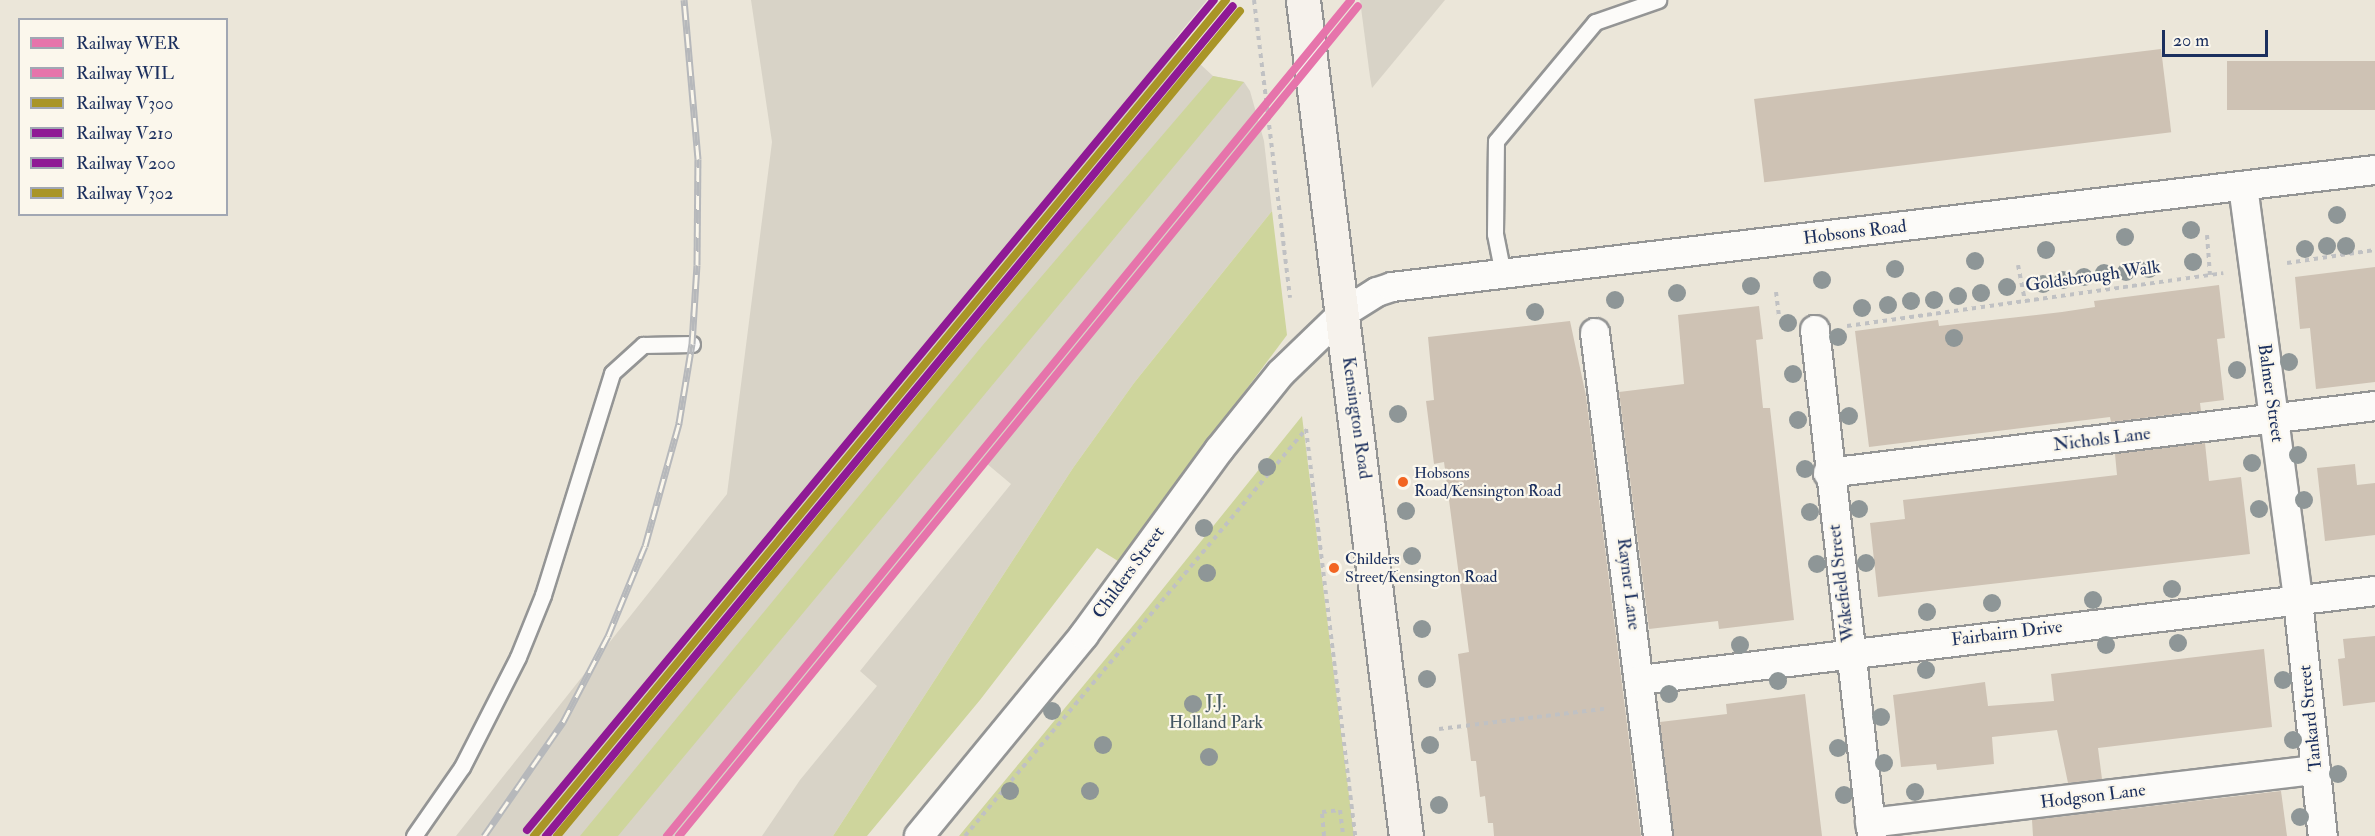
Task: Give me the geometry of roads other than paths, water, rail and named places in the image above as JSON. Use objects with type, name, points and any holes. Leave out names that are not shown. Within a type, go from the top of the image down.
[{"type":"street","name":"Kensington Road","points":[[1304,0],[1406,836]]},
{"type":"street","name":"Hobsons Road","points":[[1342,314],[1392,287],[2375,170]]},
{"type":"street","name":"Balmer Street","points":[[2242,186],[2298,600]]},
{"type":"street","name":"Childers Street","points":[[919,836],[1084,635],[1246,416],[1294,358],[1342,314]]},
{"type":"street","name":"Wakefield Street","points":[[1815,330],[1828,473],[1871,830]]},
{"type":"street","name":"Rayner Lane","points":[[1595,333],[1658,836]]},
{"type":"street","name":"Nichols Lane","points":[[1828,473],[2375,406]]},
{"type":"street","name":"Fairbairn Drive","points":[[1641,692],[1850,654],[2375,591]]},
{"type":"street","name":"Tankard Street","points":[[2298,600],[2324,836]]},
{"type":"street","name":"Hodgson Lane","points":[[1871,830],[2316,770]]},
{"type":"lane","points":[[1503,274],[1495,234],[1496,141],[1595,22],[1658,0]]},
{"type":"lane","points":[[414,836],[462,768],[518,657],[543,596],[612,373],[643,345],[692,344]]},
{"type":"railway","points":[[484,836],[563,722],[608,636],[645,546],[679,423],[692,344],[697,265],[698,159],[684,0]]},
{"type":"rail line","name":"V200","points":[[527,830],[1214,0]]},
{"type":"rail line","name":"V300","points":[[534,836],[1226,0]]},
{"type":"rail line","name":"WER","points":[[667,836],[1351,0]]},
{"type":"rail line","name":"V210","points":[[546,836],[1233,6]]},
{"type":"rail line","name":"WIL","points":[[679,836],[1358,6]]},
{"type":"rail line","name":"V302","points":[[557,836],[1240,11]]},
{"type":"place","name":"Hobsons Road/Kensington Road","points":[[1403,482]]},
{"type":"place","name":"Childers Street/Kensington Road","points":[[1334,568]]},
{"type":"park label","name":"J.J. Holland Park","points":[[1216,713]]}]
